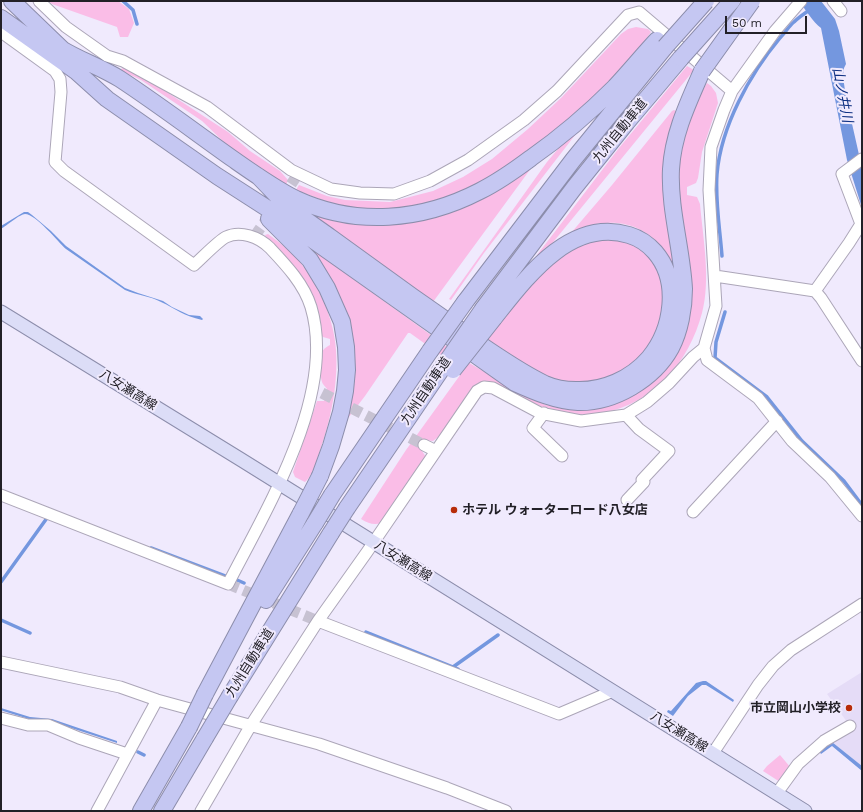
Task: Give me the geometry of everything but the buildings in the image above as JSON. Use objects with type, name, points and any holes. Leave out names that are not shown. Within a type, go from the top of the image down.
[{"type":"highway","points":[[12,1],[63,50]]},
{"type":"highway","points":[[1,8],[63,50],[118,79],[258,176],[295,198],[337,213],[370,218],[402,217],[430,211],[481,191],[513,171],[558,139],[614,88],[661,43],[692,1]]},
{"type":"highway","name":"九州自動車道","points":[[141,811],[206,694],[332,495],[430,351],[465,302],[661,43],[706,1]]},
{"type":"highway","name":"九州自動車道","points":[[162,811],[296,588],[335,535],[449,367],[579,182],[681,58],[732,1]]},
{"type":"highway","points":[[1,18],[77,72],[107,99],[217,176],[276,214],[515,382],[538,393],[558,399],[578,402],[596,400],[618,394],[636,384],[660,363],[670,348],[678,330],[682,312],[684,290],[673,207],[671,168],[676,139],[683,114],[702,71],[752,1]]},
{"type":"highway","points":[[258,176],[286,204],[427,307],[516,369],[547,385],[562,389],[575,391],[593,389],[613,384],[632,374],[649,358],[660,340],[668,317],[671,294],[669,277],[662,260],[651,248],[637,237],[621,232],[603,232],[580,236],[546,258],[525,280],[488,313]]},
{"type":"highway","points":[[206,694],[320,476],[341,412],[347,370],[346,347],[342,322],[327,288],[310,260],[244,194]]},
{"type":"main road","name":"八女瀬高線","points":[[1,312],[805,811]]},
{"type":"street","points":[[39,1],[66,26],[107,56],[123,61],[207,107],[292,170],[331,189],[360,193],[394,194],[430,181],[468,160],[524,120],[557,91],[628,15],[639,12],[732,92]]},
{"type":"street","points":[[833,1],[841,11]]},
{"type":"street","points":[[796,3],[732,92],[711,147],[709,190],[716,306],[704,348],[707,360],[758,398],[792,441],[830,477],[862,516]]},
{"type":"street","points":[[1,32],[55,71],[60,79],[61,92],[55,162],[64,171],[194,265],[225,237],[236,234],[251,236],[267,246],[285,265],[302,287],[311,307],[316,336],[317,359],[317,391],[305,416],[292,455],[280,485],[228,584],[1,495]]},
{"type":"street","points":[[815,291],[849,243],[860,224],[842,174],[862,159]]},
{"type":"street","points":[[714,276],[815,291],[862,361]]},
{"type":"street","points":[[201,811],[251,725],[318,621],[477,392],[484,387],[493,388],[544,414],[581,421],[626,415],[646,402],[669,383],[693,357],[704,348]]},
{"type":"street","points":[[544,414],[533,428],[562,456]]},
{"type":"street","points":[[626,415],[639,429],[669,451],[642,480],[644,482],[627,500]]},
{"type":"street","points":[[692,512],[777,422]]},
{"type":"street","points":[[424,445],[436,451]]},
{"type":"street","points":[[713,753],[758,685],[773,666],[791,650],[862,604]]},
{"type":"street","points":[[318,621],[560,714],[613,691]]},
{"type":"street","points":[[1,662],[120,687],[157,700],[319,744],[447,788],[506,811]]},
{"type":"street","points":[[97,811],[157,700]]},
{"type":"street","points":[[1,718],[28,725],[48,725],[127,754]]},
{"type":"street","points":[[777,793],[798,764],[824,741],[850,726]]},
{"type":"shaded area","points":[[48,1],[118,1],[129,9],[134,23],[128,37],[120,37],[117,27],[52,4]]},
{"type":"shaded area","points":[[636,27],[648,29],[651,32],[626,64],[582,108],[542,144],[491,179],[431,205],[383,211],[333,204],[296,190],[299,185],[327,196],[345,200],[390,202],[433,191],[463,177],[492,159],[528,129],[562,97],[621,34],[628,29]]},
{"type":"shaded area","points":[[687,66],[694,70],[541,257],[537,255],[619,148]]},
{"type":"shaded area","points":[[123,68],[136,72],[228,132],[250,151],[280,171],[288,180],[286,185],[229,147],[202,121],[141,80],[120,70]]},
{"type":"shaded area","points":[[707,83],[716,93],[718,103],[702,152],[698,178],[696,183],[687,187],[687,195],[697,197],[700,204],[706,259],[705,300],[696,331],[688,348],[667,378],[638,400],[621,408],[598,414],[569,413],[554,410],[519,397],[491,382],[478,384],[471,390],[442,434],[433,441],[425,440],[420,448],[426,457],[382,523],[372,524],[361,519],[406,450],[463,371],[408,333],[365,396],[342,426],[348,335],[287,231],[471,364],[531,399],[546,405],[565,407],[685,334],[690,314],[690,276],[682,229],[678,175],[681,141],[702,91]]},
{"type":"shaded area","points":[[674,110],[676,111],[671,132],[673,258],[676,283],[668,257],[659,245],[643,231],[624,224],[602,223],[591,225],[571,233]]},
{"type":"shaded area","points":[[589,117],[484,253],[451,300],[449,299],[547,162],[563,143]]},
{"type":"shaded area","points":[[532,167],[433,302],[297,205],[446,213],[492,194]]},
{"type":"shaded area","points":[[268,234],[293,254],[311,277],[328,312],[335,343],[335,386],[330,415],[316,463],[305,482],[295,477],[293,472],[317,401],[324,401],[327,389],[321,378],[320,357],[323,350],[330,345],[330,339],[323,337],[320,333],[315,309],[267,240],[265,235]]},
{"type":"shaded area","points":[[596,238],[613,238],[632,244],[645,252],[656,264],[666,292],[659,330],[643,356],[612,378],[575,385],[547,377],[484,340],[504,312],[557,257]]},
{"type":"shaded area","name":"市立岡山小学校","points":[[862,672],[862,766],[831,741],[847,722],[827,694]]},
{"type":"shaded area","points":[[780,755],[791,768],[780,782],[763,771]]},
{"type":"water","name":"山ノ井川","points":[[799,1],[821,1],[835,19],[839,31],[846,64],[843,77],[846,97],[862,168],[862,208],[847,160],[821,28],[812,19]]},
{"type":"water","points":[[24,212],[28,212],[32,215],[51,231],[66,246],[125,288],[163,301],[189,315],[200,316],[203,319],[202,320],[180,312],[157,300],[125,290],[66,249],[41,223],[30,215],[25,214],[1,229],[1,226]]},
{"type":"water","points":[[706,681],[734,700],[733,702],[706,685],[702,685],[688,696],[673,716],[667,712],[668,710],[671,711],[696,683]]},
{"type":"water","points":[[1,708],[30,717],[52,719],[117,741],[117,743],[53,722],[32,720],[3,711]]},
{"type":"water","points":[[832,742],[862,766],[862,771],[832,746],[821,754],[819,751]]},
{"type":"waterway","points":[[123,1],[133,10],[137,24]]},
{"type":"waterway","points":[[722,256],[717,205],[717,174],[724,138],[739,102],[758,68],[792,24],[811,9]]},
{"type":"waterway","points":[[725,312],[716,342],[715,358],[767,397],[802,441],[844,481],[862,505]]},
{"type":"waterway","points":[[1,582],[47,518]]},
{"type":"waterway","points":[[151,548],[225,576]]},
{"type":"waterway","points":[[237,580],[244,583]]},
{"type":"waterway","points":[[1,620],[30,633]]},
{"type":"waterway","points":[[366,632],[458,669]]},
{"type":"waterway","points":[[453,667],[498,635]]},
{"type":"waterway","points":[[138,752],[144,755]]},
{"type":"tunnel","points":[[282,198],[296,177]]},
{"type":"tunnel","points":[[254,237],[271,213]]},
{"type":"tunnel","points":[[322,393],[424,445]]},
{"type":"tunnel","points":[[228,584],[318,621]]},
{"type":"place","name":"ホテル ウォーターロード八女店","points":[[454,510]]},
{"type":"place","name":"市立岡山小学校","points":[[849,708]]}]
